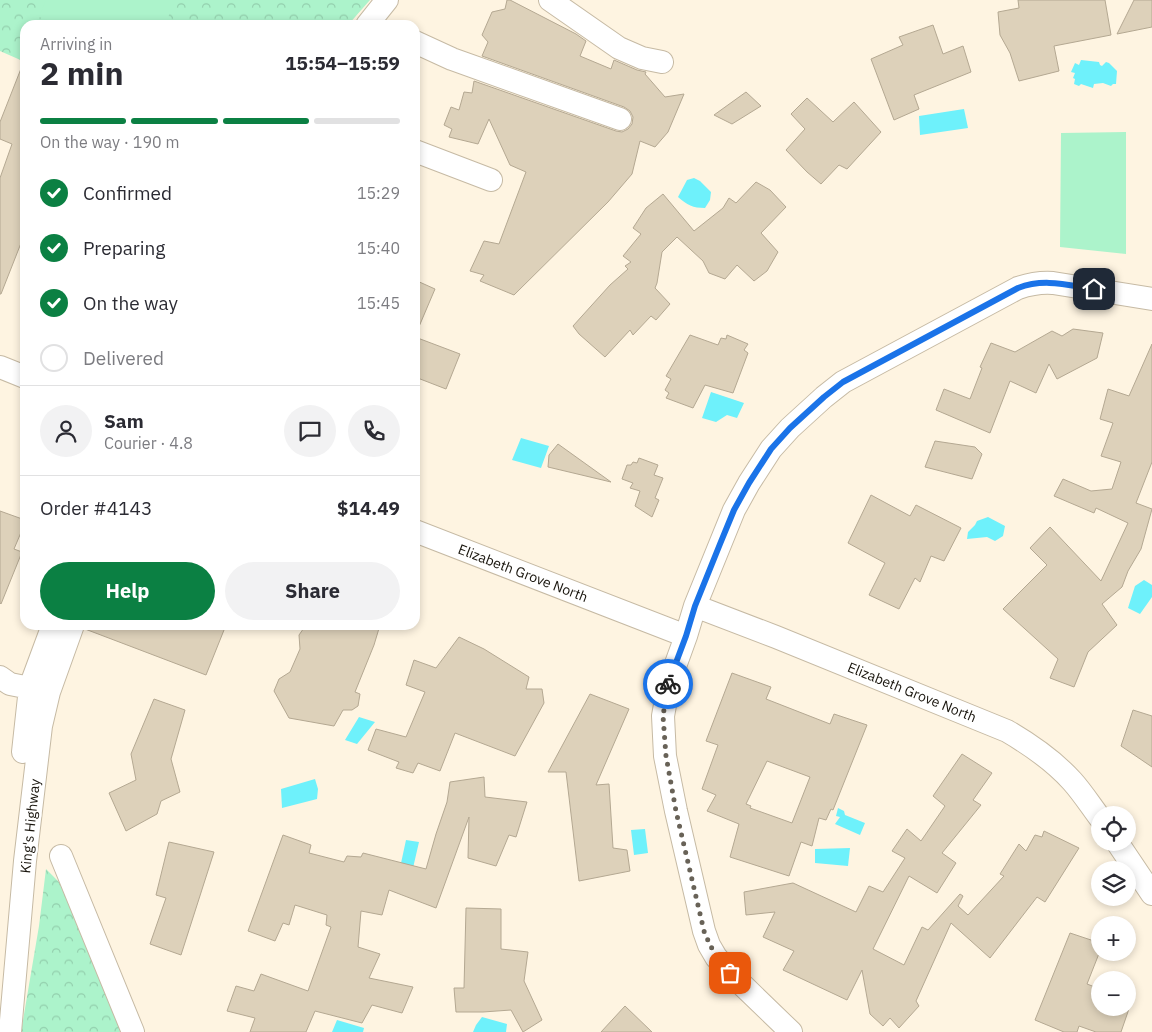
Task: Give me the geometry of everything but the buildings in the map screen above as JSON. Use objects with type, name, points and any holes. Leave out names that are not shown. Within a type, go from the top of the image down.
[{"type":"street","points":[[375,20],[387,0]]},
{"type":"street","points":[[550,0],[619,48],[642,58],[662,62]]},
{"type":"street","points":[[420,44],[452,59],[620,119]]},
{"type":"street","points":[[420,154],[491,180]]},
{"type":"street","points":[[792,1032],[730,973],[716,957],[709,945],[704,931],[676,811],[665,748],[663,716],[669,683],[695,606],[734,510],[771,449],[790,428],[824,397],[843,382],[1005,295],[1028,284],[1040,282],[1152,299]]},
{"type":"street","points":[[0,367],[20,375]]},
{"type":"street","name":"Elizabeth Grove North","points":[[420,533],[686,636]]},
{"type":"street","name":"Elizabeth Grove North","points":[[695,606],[1007,731],[1050,759],[1078,788],[1091,806]]},
{"type":"street","name":"King's Highway","points":[[10,1032],[28,842],[42,726],[40,660],[51,630]]},
{"type":"street","name":"King's Highway","points":[[0,1022],[21,767],[29,697],[40,690],[71,630]]},
{"type":"street","points":[[0,677],[10,684],[40,690]]},
{"type":"street","points":[[1123,851],[1152,894]]},
{"type":"street","points":[[61,856],[134,1032]]},
{"type":"green space","points":[[0,0],[370,0],[352,20],[20,20],[20,60],[0,51]]},
{"type":"green space","points":[[46,0],[175,0],[167,20],[47,20],[39,17]]},
{"type":"green space","points":[[1126,132],[1126,254],[1060,247],[1061,133]]},
{"type":"green space","points":[[46,869],[59,882],[95,953],[128,1032],[21,1032],[39,926]]},
{"type":"water","points":[[1081,60],[1099,62],[1102,66],[1106,62],[1109,63],[1117,71],[1116,84],[1111,86],[1103,83],[1094,84],[1093,88],[1074,84],[1075,79],[1073,78],[1075,73],[1071,72],[1075,63],[1079,65]]},
{"type":"water","points":[[964,109],[968,128],[920,135],[919,116]]},
{"type":"water","points":[[694,178],[711,192],[710,200],[705,208],[690,205],[678,197],[687,180]]},
{"type":"water","points":[[711,392],[744,403],[737,418],[727,415],[716,422],[702,418]]},
{"type":"water","points":[[521,438],[549,446],[541,468],[512,460]]},
{"type":"water","points":[[988,517],[1005,526],[1003,536],[995,541],[987,537],[967,539],[968,532],[977,521]]},
{"type":"water","points":[[1144,580],[1152,585],[1152,597],[1140,614],[1128,608],[1135,586]]},
{"type":"water","points":[[359,717],[375,722],[357,744],[345,740]]},
{"type":"water","points":[[315,779],[318,789],[317,799],[282,808],[281,789]]},
{"type":"water","points":[[838,808],[844,811],[845,815],[865,823],[860,835],[835,824],[840,817],[836,816]]},
{"type":"water","points":[[645,829],[648,853],[634,855],[631,830]]},
{"type":"water","points":[[406,840],[419,842],[410,881],[398,877]]},
{"type":"water","points":[[850,848],[848,866],[815,863],[815,849]]},
{"type":"water","points":[[482,1017],[507,1024],[506,1032],[473,1032]]},
{"type":"water","points":[[337,1020],[364,1028],[363,1032],[332,1032]]},
{"type":"way so far","points":[[668,684],[663,716],[666,756],[676,811],[704,931],[716,957],[730,973]]},
{"type":"route","points":[[668,684],[695,606],[734,510],[771,449],[790,428],[843,382],[1018,288],[1040,282],[1094,289]]}]
